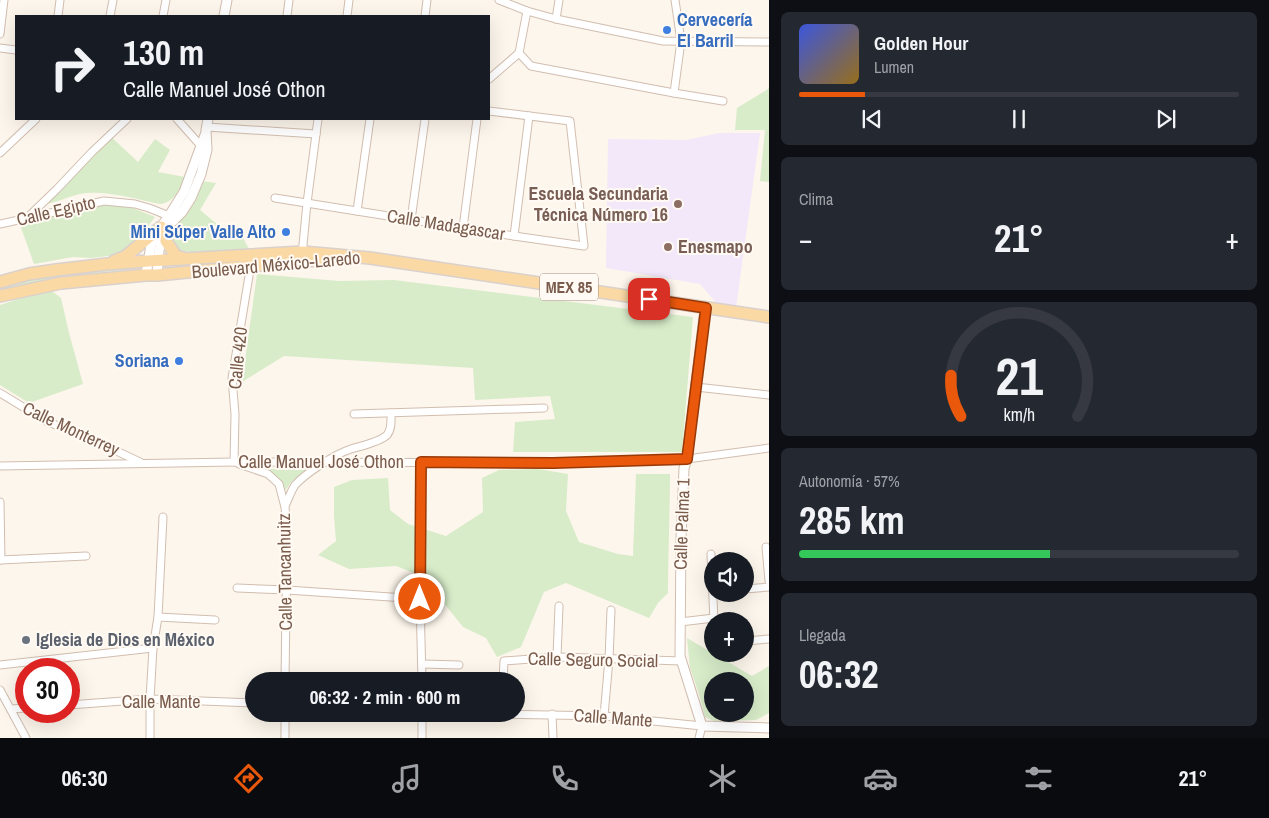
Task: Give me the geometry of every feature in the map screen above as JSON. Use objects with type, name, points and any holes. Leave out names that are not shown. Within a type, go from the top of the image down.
[{"type":"main road","points":[[107,264],[126,256],[163,230],[166,241],[176,256],[188,259]]},
{"type":"main road","name":"Boulevard México-Laredo","points":[[0,296],[61,283],[151,275],[251,261],[302,257],[370,258],[706,308]]},
{"type":"main road","name":"Boulevard México-Laredo","points":[[0,282],[29,274],[107,264],[188,259],[251,261]]},
{"type":"main road","name":"MEX 85","points":[[706,308],[769,317]]},
{"type":"street","points":[[0,34],[4,0]]},
{"type":"street","points":[[58,15],[60,0]]},
{"type":"street","points":[[110,15],[113,0]]},
{"type":"street","points":[[163,15],[166,0]]},
{"type":"street","points":[[224,15],[227,0]]},
{"type":"street","points":[[287,15],[289,0]]},
{"type":"street","points":[[347,15],[349,0]]},
{"type":"street","points":[[425,15],[428,0]]},
{"type":"street","points":[[499,0],[556,19],[663,41],[769,42]]},
{"type":"street","points":[[556,19],[559,0]]},
{"type":"street","points":[[674,93],[681,42],[675,0]]},
{"type":"street","points":[[490,78],[519,53],[527,10]]},
{"type":"street","points":[[0,48],[15,50]]},
{"type":"street","points":[[519,53],[531,66],[723,101]]},
{"type":"street","points":[[490,111],[529,116],[514,236]]},
{"type":"street","name":"Calle Madagascar","points":[[275,198],[584,246],[570,121],[529,116]]},
{"type":"street","points":[[0,153],[35,120]]},
{"type":"street","points":[[26,218],[126,120]]},
{"type":"street","points":[[178,120],[204,148]]},
{"type":"street","points":[[302,257],[318,120]]},
{"type":"street","points":[[357,211],[370,120]]},
{"type":"street","points":[[411,220],[425,120]]},
{"type":"street","points":[[463,228],[477,120]]},
{"type":"street","points":[[163,230],[182,212],[191,198],[201,174],[207,125],[316,134]]},
{"type":"street","points":[[151,275],[153,261],[159,250],[163,230],[169,216],[184,192],[204,148]]},
{"type":"street","name":"Calle Egipto","points":[[0,224],[104,200],[135,204],[169,216]]},
{"type":"street","name":"Calle 420","points":[[234,462],[235,414],[232,378],[251,261]]},
{"type":"street","name":"Calle Palma 1","points":[[702,726],[680,656],[680,622],[683,476],[687,459],[706,308]]},
{"type":"street","points":[[696,387],[769,395]]},
{"type":"street","name":"Calle Monterrey","points":[[0,393],[46,421],[142,463]]},
{"type":"street","points":[[354,414],[544,408]]},
{"type":"street","points":[[284,507],[294,486],[325,462],[343,452],[387,436],[391,430],[391,413]]},
{"type":"street","name":"Calle Manuel José Othon","points":[[0,466],[234,462],[553,463],[687,459],[769,448]]},
{"type":"street","name":"Calle Tancanhuitz","points":[[234,462],[268,474],[279,484],[287,532],[285,672]]},
{"type":"street","points":[[421,462],[420,599],[422,672]]},
{"type":"street","points":[[0,502],[0,560],[86,556]]},
{"type":"street","points":[[150,738],[153,648],[158,617],[163,518]]},
{"type":"street","points":[[766,547],[769,581]]},
{"type":"street","points":[[237,588],[420,599]]},
{"type":"street","points":[[754,589],[769,588]]},
{"type":"street","points":[[557,657],[559,606]]},
{"type":"street","points":[[604,716],[611,610]]},
{"type":"street","points":[[158,617],[215,620]]},
{"type":"street","points":[[680,622],[704,621]]},
{"type":"street","points":[[754,640],[769,638]]},
{"type":"street","points":[[0,665],[153,648]]},
{"type":"street","name":"Calle Seguro Social","points":[[503,672],[504,660],[557,657],[682,661]]},
{"type":"street","points":[[422,664],[459,665]]},
{"type":"street","points":[[0,690],[26,738]]},
{"type":"street","name":"Calle Mante","points":[[80,704],[150,699],[245,703]]},
{"type":"street","points":[[11,709],[15,709]]},
{"type":"street","name":"Calle Mante","points":[[525,714],[604,716],[702,726],[769,728]]},
{"type":"street","points":[[552,714],[553,738]]},
{"type":"street","points":[[285,722],[285,738]]},
{"type":"street","points":[[422,722],[422,738]]},
{"type":"street","points":[[699,738],[702,726]]},
{"type":"shaded area","name":"Escuela Secundaria Técnica Número 16","points":[[719,133],[760,133],[736,308],[719,306],[700,284],[606,268],[608,139],[686,140]]},
{"type":"green space","points":[[769,87],[769,182],[760,181],[765,130],[735,130],[737,108]]},
{"type":"green space","points":[[109,135],[138,162],[155,139],[170,150],[158,172],[185,177],[173,198],[160,204],[114,194],[86,193],[40,205]]},
{"type":"green space","points":[[201,181],[216,183],[200,210],[229,234],[234,231],[241,234],[249,249],[214,252],[178,250],[170,239],[169,229]]},
{"type":"green space","points":[[113,200],[155,217],[139,238],[117,255],[91,258],[73,257],[34,264],[19,222]]},
{"type":"green space","points":[[97,269],[141,269],[70,277],[0,291],[0,286],[31,278]]},
{"type":"green space","points":[[257,274],[339,281],[394,280],[693,317],[682,452],[513,452],[515,422],[555,419],[550,396],[475,400],[473,368],[284,356],[242,382]]},
{"type":"green space","points":[[43,291],[53,292],[61,298],[83,384],[29,403],[0,385],[0,305]]},
{"type":"green space","points":[[268,469],[307,469],[291,482],[286,490],[280,480]]},
{"type":"green space","points":[[538,469],[568,474],[566,511],[579,542],[618,554],[633,556],[636,474],[670,474],[668,593],[658,603],[649,618],[566,583],[544,592],[521,647],[497,657],[486,638],[463,627],[422,576],[396,566],[349,569],[318,555],[336,541],[334,487],[352,480],[388,478],[390,510],[408,524],[446,536],[483,512],[482,478],[499,470]]},
{"type":"green space","points":[[687,638],[704,648],[704,662],[728,662],[745,672],[704,672],[704,713],[690,668]]},
{"type":"green space","points":[[769,666],[769,713],[754,720],[754,675]]},
{"type":"place","name":"Cervecería El Barril","points":[[667,30]]},
{"type":"place","name":"Escuela Secundaria Técnica Número 16","points":[[678,204]]},
{"type":"place","name":"Mini Súper Valle Alto","points":[[286,232]]},
{"type":"place","name":"Enesmapo","points":[[668,247]]},
{"type":"place","name":"Soriana","points":[[179,361]]},
{"type":"place","name":"Iglesia de Dios en México","points":[[26,640]]},
{"type":"route","points":[[420,599],[421,462],[553,463],[687,459],[706,308],[649,299]]}]
